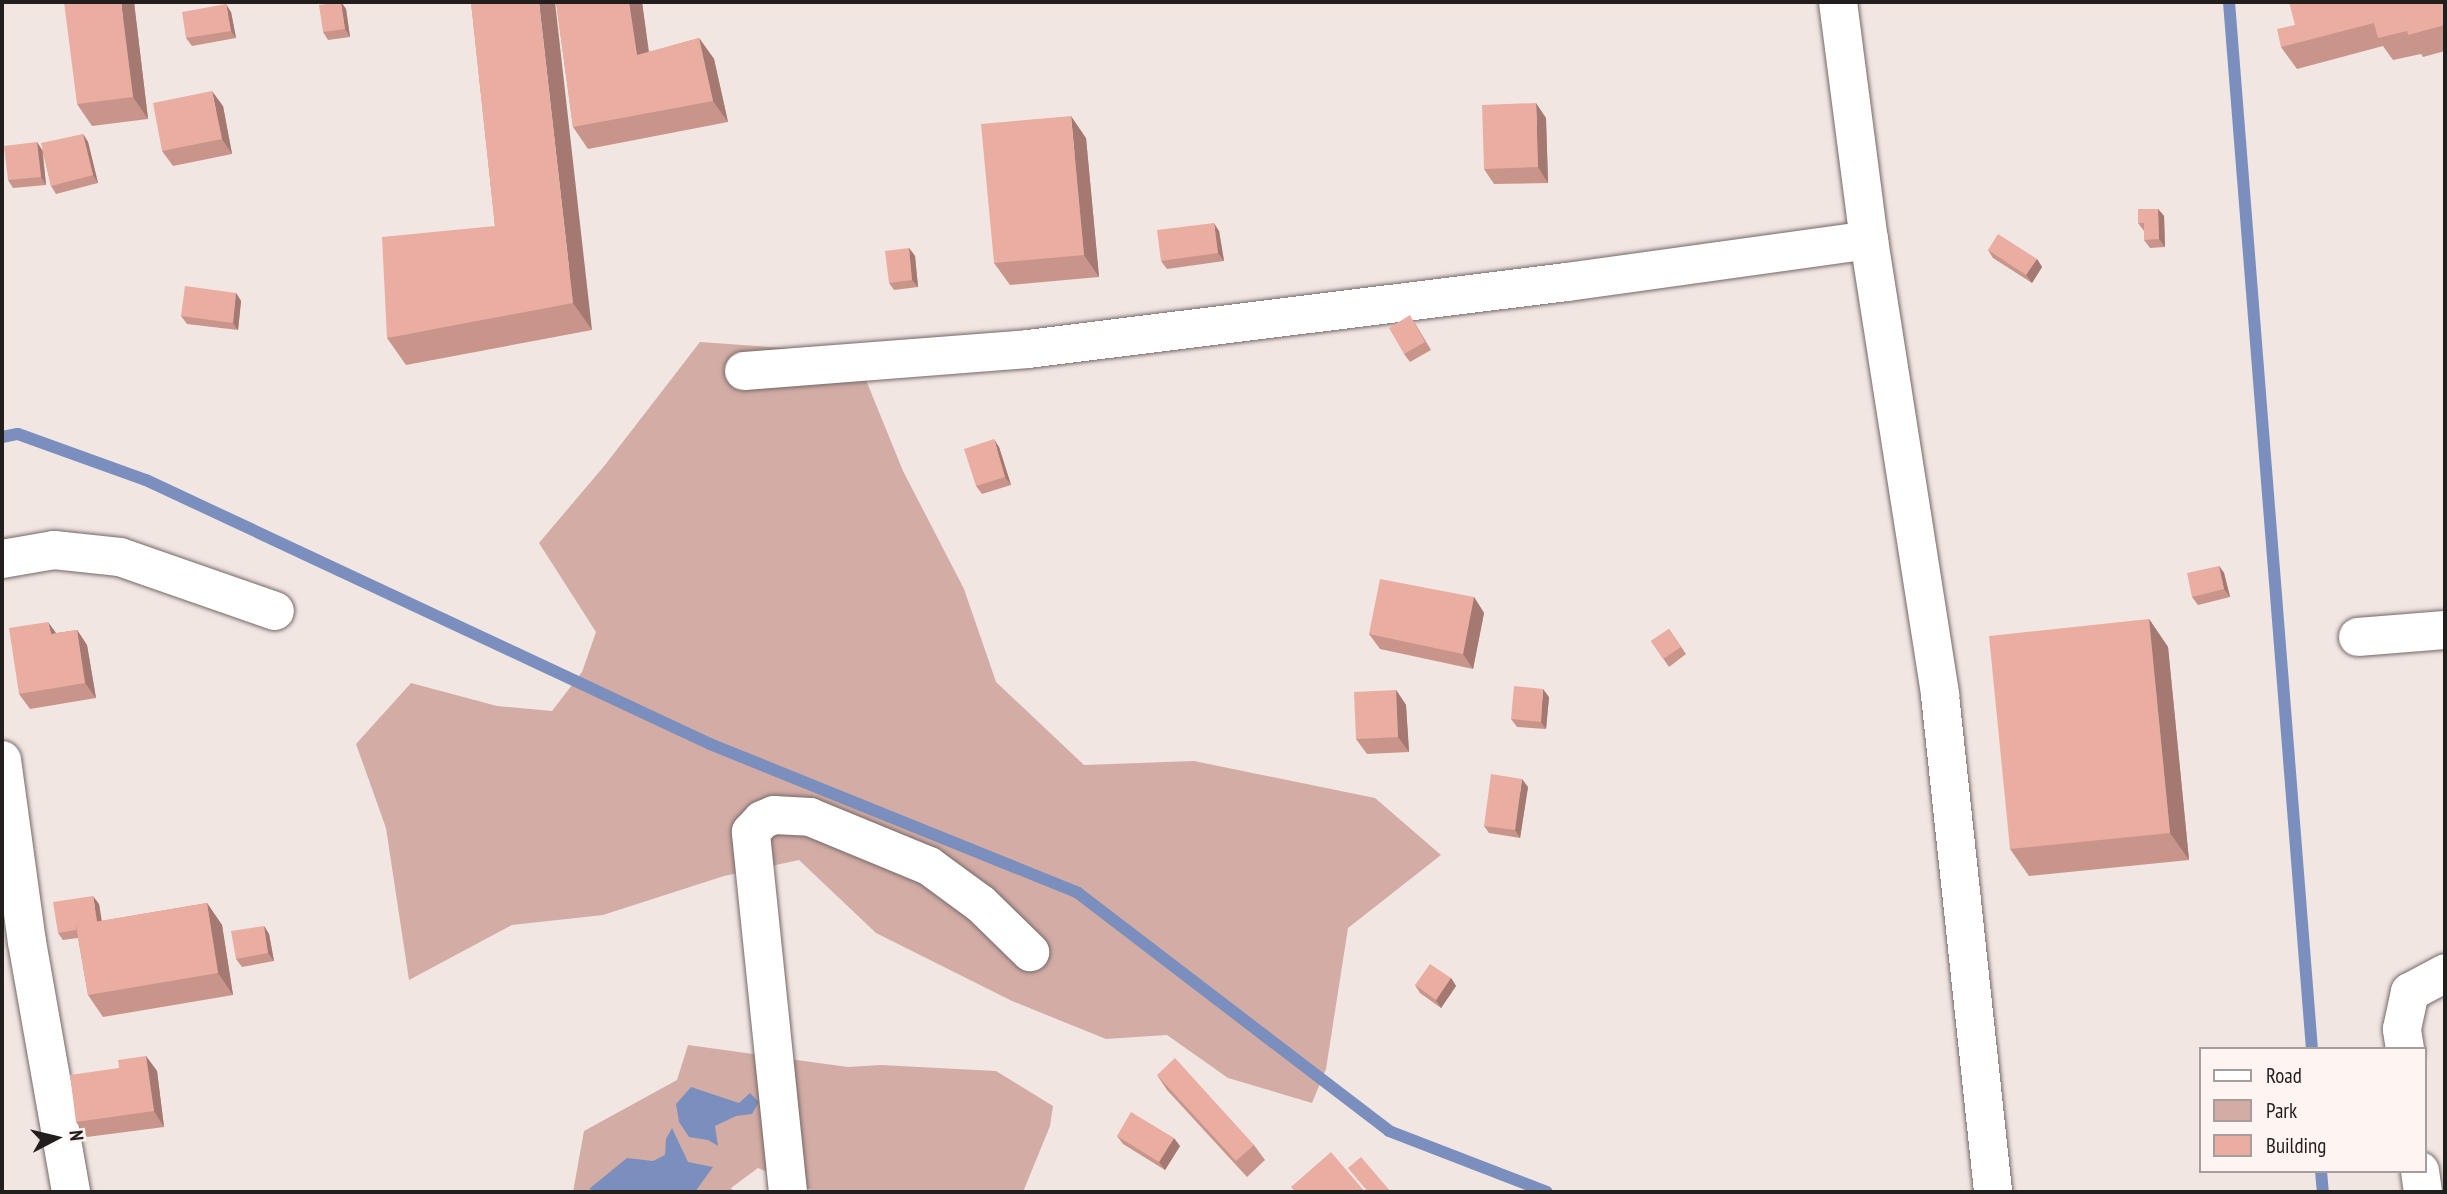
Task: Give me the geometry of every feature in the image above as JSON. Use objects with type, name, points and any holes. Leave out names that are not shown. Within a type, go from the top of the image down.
[{"type":"street","points":[[1838,2],[1869,240],[1940,695],[1993,1192]]},
{"type":"street","points":[[744,371],[1028,349],[1581,280],[1869,240]]},
{"type":"street","points":[[2,558],[54,550],[120,557],[275,611]]},
{"type":"street","points":[[2358,637],[2445,630]]},
{"type":"street","points":[[2,760],[14,948],[71,1192]]},
{"type":"street","points":[[788,1192],[751,832],[762,820],[774,815],[810,817],[929,866],[981,904],[1030,952]]},
{"type":"street","points":[[2405,1047],[2402,1029],[2410,992],[2445,973]]},
{"type":"street","points":[[2420,1173],[2423,1192]]},
{"type":"green space","points":[[700,342],[855,353],[903,471],[964,589],[996,682],[1084,765],[1194,761],[1375,798],[1441,855],[1348,928],[1326,1069],[1312,1103],[1228,1078],[1167,1035],[1106,1039],[1012,1001],[876,933],[799,860],[724,876],[603,915],[512,925],[409,980],[386,828],[356,744],[411,683],[497,706],[552,711],[582,672],[596,632],[539,543],[605,465]]},
{"type":"green space","points":[[688,1045],[848,1067],[881,1065],[996,1071],[1053,1106],[1050,1126],[1023,1192],[817,1192],[758,1168],[731,1188],[734,1192],[573,1192],[584,1131],[677,1080]]},
{"type":"water","points":[[691,1087],[739,1103],[750,1093],[759,1102],[752,1114],[736,1116],[715,1126],[718,1146],[708,1140],[689,1137],[679,1122],[676,1104]]},
{"type":"water","points":[[672,1128],[688,1162],[713,1167],[695,1192],[600,1192],[589,1189],[627,1158],[653,1161],[665,1155],[666,1139]]},
{"type":"building","points":[[64,2],[121,2],[133,97],[77,104]]},
{"type":"building","points":[[341,2],[345,29],[323,32],[319,5]]},
{"type":"building","points":[[471,2],[539,2],[573,303],[387,338],[382,237],[495,226]]},
{"type":"building","points":[[556,2],[629,2],[637,55],[699,38],[713,101],[573,127]]},
{"type":"building","points":[[2289,2],[2445,2],[2445,25],[2408,35],[2407,31],[2378,38],[2374,23],[2281,47],[2277,29],[2295,25]]},
{"type":"building","points":[[226,4],[231,31],[186,38],[182,12]]},
{"type":"building","points":[[212,91],[222,139],[162,151],[153,103]]},
{"type":"building","points":[[1536,103],[1538,167],[1484,169],[1482,105]]},
{"type":"building","points":[[1071,116],[1084,255],[994,263],[981,124]]},
{"type":"building","points":[[83,134],[93,175],[51,186],[41,143]]},
{"type":"building","points":[[37,142],[41,177],[8,180],[4,146]]},
{"type":"building","points":[[2138,209],[2158,209],[2159,239],[2144,240],[2144,223],[2138,223]]},
{"type":"building","points":[[1214,223],[1218,253],[1161,261],[1157,230]]},
{"type":"building","points":[[1998,234],[2037,259],[2026,275],[1988,250]]},
{"type":"building","points":[[909,248],[912,280],[889,283],[885,251]]},
{"type":"building","points":[[185,286],[236,293],[233,323],[181,316]]},
{"type":"building","points":[[1410,315],[1425,342],[1404,354],[1389,328]]},
{"type":"building","points":[[994,439],[1005,477],[976,486],[964,449]]},
{"type":"building","points":[[2219,566],[2224,589],[2192,597],[2187,573]]},
{"type":"building","points":[[1380,579],[1474,597],[1463,654],[1369,634]]},
{"type":"building","points":[[2149,619],[2170,833],[2010,849],[1989,636]]},
{"type":"building","points":[[48,622],[51,634],[77,630],[85,683],[19,694],[9,628]]},
{"type":"building","points":[[1669,629],[1681,647],[1663,659],[1651,641]]},
{"type":"building","points":[[1514,686],[1543,689],[1541,722],[1511,719]]},
{"type":"building","points":[[1396,690],[1398,737],[1356,739],[1354,692]]},
{"type":"building","points":[[1491,774],[1522,779],[1515,830],[1484,826]]},
{"type":"building","points":[[93,896],[97,922],[76,925],[76,930],[58,933],[53,902]]},
{"type":"building","points":[[207,903],[218,973],[88,995],[76,925]]},
{"type":"building","points":[[264,926],[268,953],[236,959],[231,931]]},
{"type":"building","points":[[1430,964],[1451,978],[1436,1000],[1415,985]]},
{"type":"building","points":[[146,1056],[154,1111],[76,1122],[70,1075],[119,1068],[118,1060]]},
{"type":"building","points":[[1175,1058],[1254,1145],[1236,1161],[1157,1075]]},
{"type":"building","points":[[1131,1112],[1174,1138],[1159,1162],[1117,1136]]},
{"type":"building","points":[[1331,1152],[1365,1192],[1295,1192],[1291,1187]]},
{"type":"building","points":[[1361,1157],[1391,1192],[1368,1192],[1348,1168]]},
{"type":"waterway","points":[[2229,2],[2312,1047]]},
{"type":"waterway","points":[[2,437],[18,434],[146,480],[710,744],[1078,893],[1389,1131],[1547,1192]]},
{"type":"waterway","points":[[2321,1173],[2323,1192]]}]
